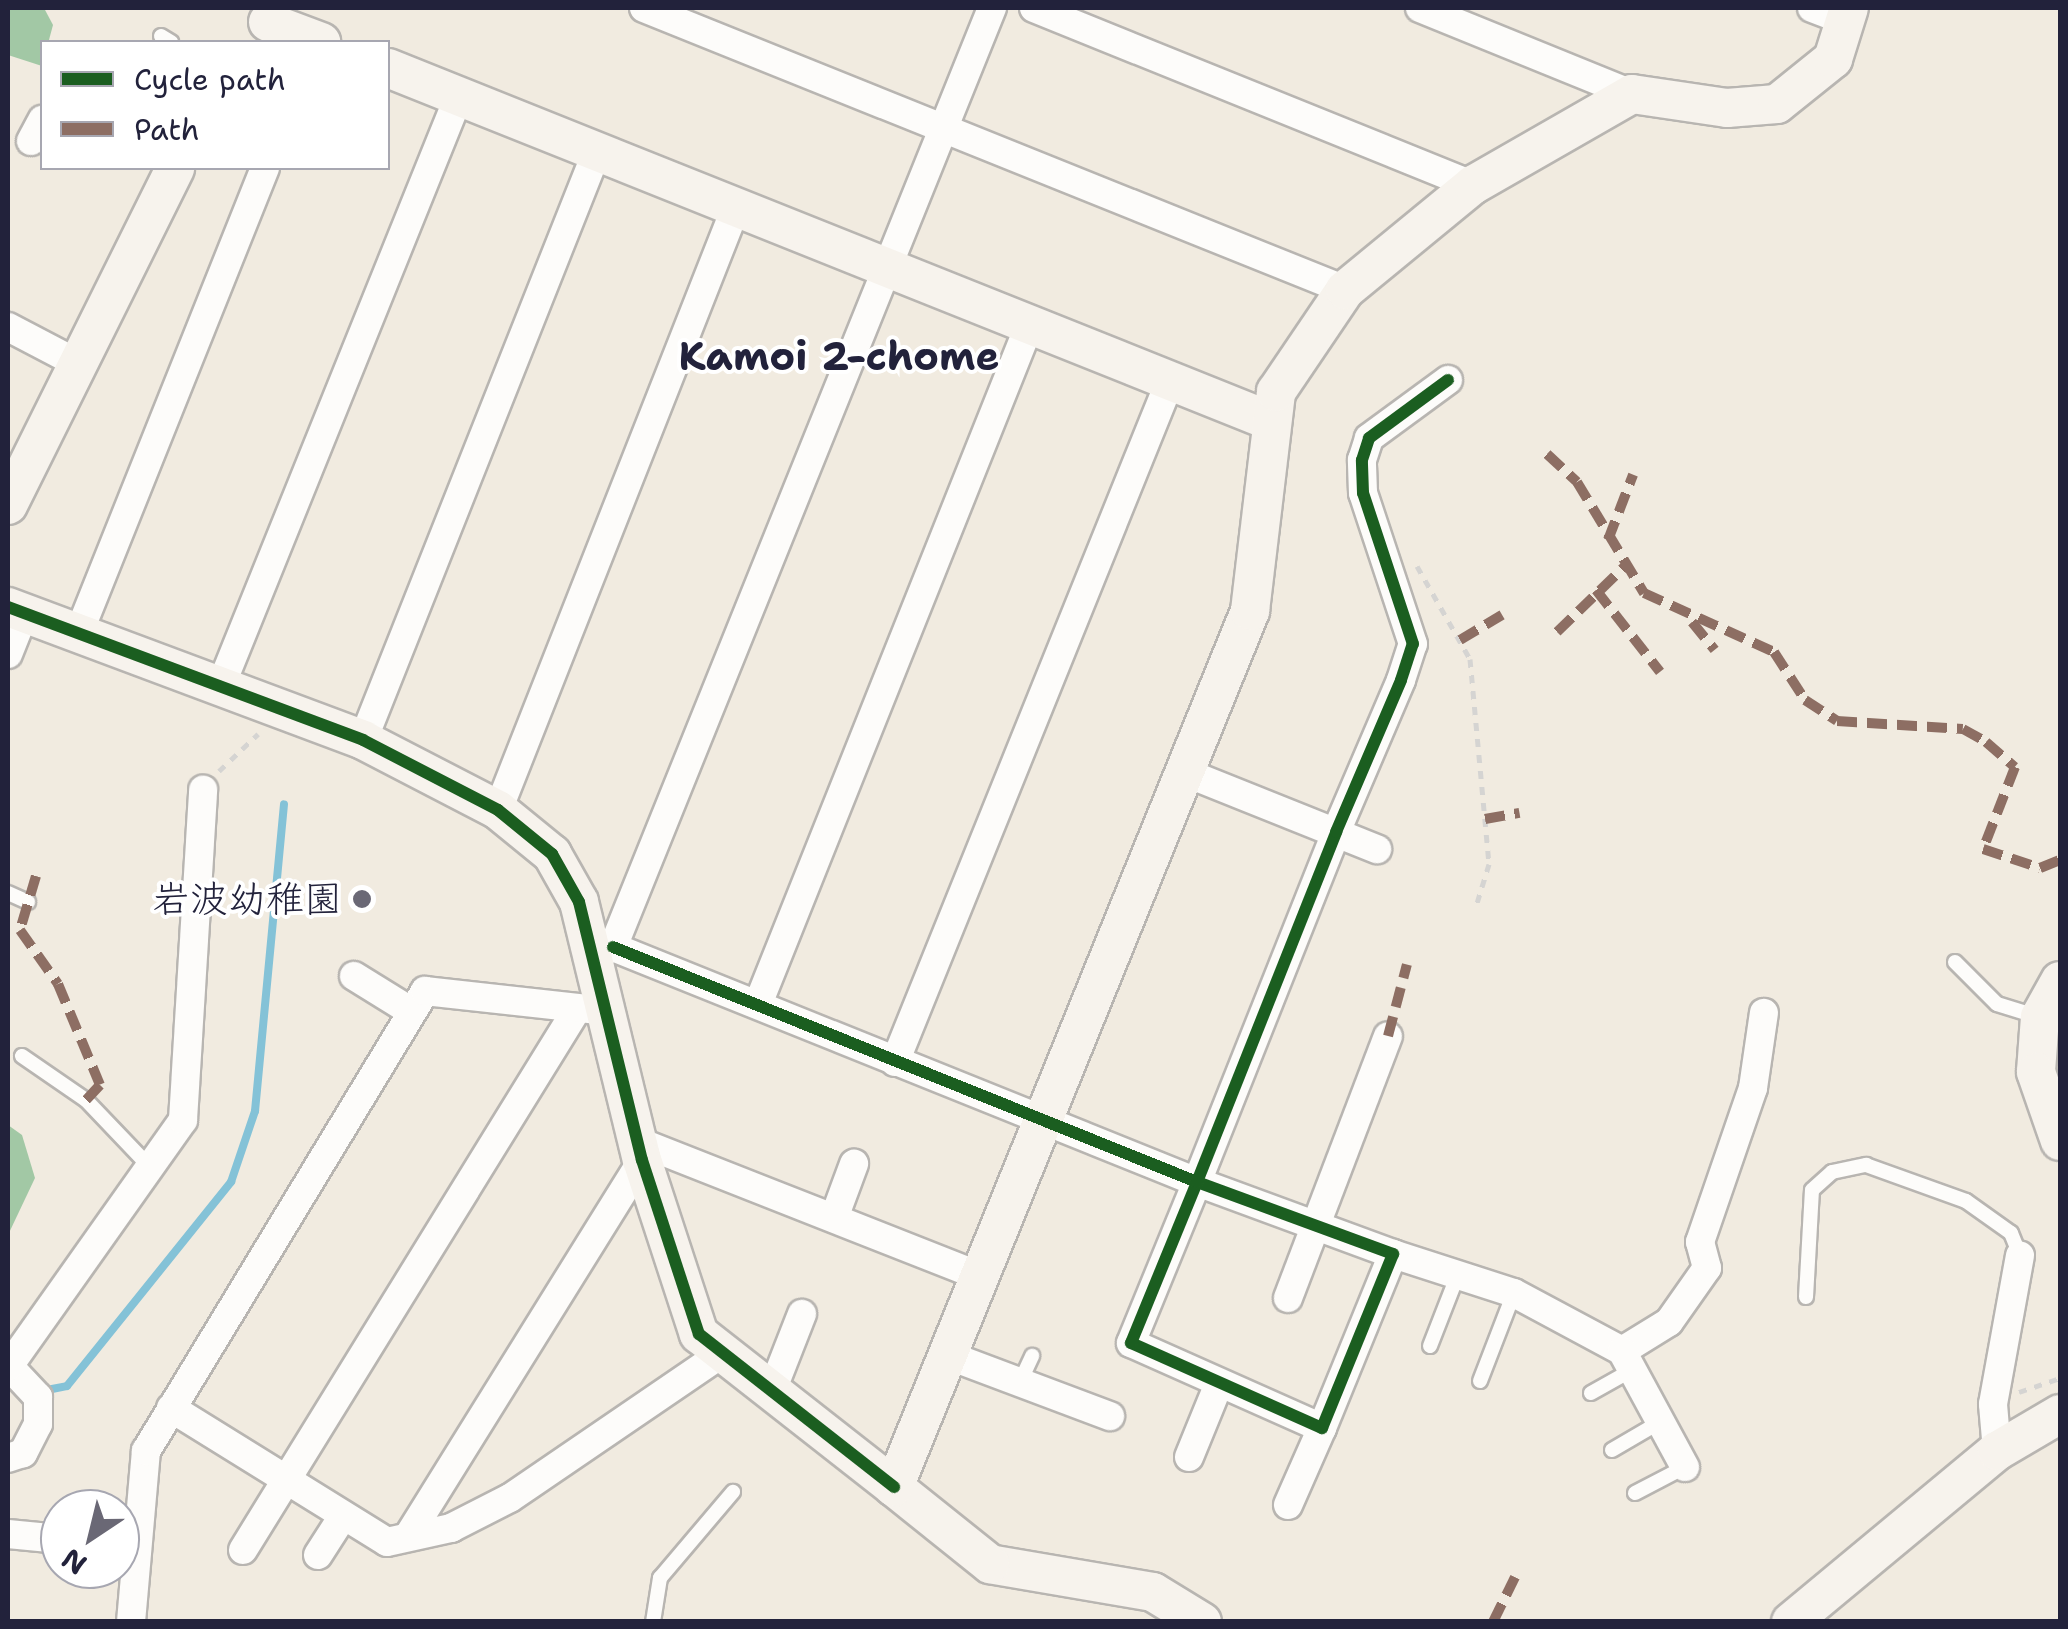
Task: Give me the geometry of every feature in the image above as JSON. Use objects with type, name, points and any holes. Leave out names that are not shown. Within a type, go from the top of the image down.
[{"type":"street","points":[[644,8],[1345,290]]},
{"type":"street","points":[[243,1550],[591,1010],[602,952],[888,268],[992,8]]},
{"type":"street","points":[[1034,8],[1473,185]]},
{"type":"street","points":[[1420,8],[1632,94],[1728,108],[1777,104],[1820,74],[1849,15],[1812,8]]},
{"type":"street","points":[[267,24],[315,40]]},
{"type":"street","points":[[390,69],[1268,420]]},
{"type":"street","points":[[894,1486],[1047,1123],[1250,611],[1268,420],[1284,374],[1345,290],[1473,185],[1632,94]]},
{"type":"street","points":[[220,688],[459,96]]},
{"type":"street","points":[[363,740],[597,151]]},
{"type":"street","points":[[10,490],[170,170]]},
{"type":"street","points":[[78,635],[264,170]]},
{"type":"street","points":[[498,810],[736,207]]},
{"type":"street","points":[[758,1004],[1029,326]]},
{"type":"street","points":[[8,327],[77,362]]},
{"type":"street","points":[[1322,1428],[1218,1386],[1130,1343],[1412,644],[1362,493],[1362,460],[1369,438],[1448,380]]},
{"type":"street","points":[[896,1062],[1170,381]]},
{"type":"street","points":[[8,654],[16,611],[363,740],[498,810],[552,854],[602,952],[758,1004],[1311,1227],[1514,1294],[1627,1360],[1685,1467]]},
{"type":"street","points":[[1184,772],[1377,848]]},
{"type":"street","points":[[8,1458],[23,1453],[38,1424],[38,1397],[8,1366],[183,1120],[204,790]]},
{"type":"street","points":[[354,976],[412,1012]]},
{"type":"street","points":[[2060,981],[2040,1017],[2036,1072],[2060,1141]]},
{"type":"street","points":[[139,1489],[146,1451],[425,991],[591,1010]]},
{"type":"street","points":[[591,1010],[642,1152],[699,1334],[720,1355],[990,1564],[1153,1592],[1202,1622]]},
{"type":"street","points":[[1627,1360],[1669,1322],[1707,1268],[1700,1242],[1753,1088],[1764,1013]]},
{"type":"street","points":[[1288,1298],[1311,1227],[1388,1036]]},
{"type":"street","points":[[642,1152],[834,1218],[982,1277]]},
{"type":"street","points":[[408,1535],[642,1152]]},
{"type":"street","points":[[834,1218],[854,1164]]},
{"type":"street","points":[[1288,1505],[1393,1254]]},
{"type":"street","points":[[1997,1452],[1993,1404],[2020,1255]]},
{"type":"street","points":[[770,1393],[802,1314]]},
{"type":"street","points":[[171,1408],[387,1542],[452,1528],[510,1498],[720,1355]]},
{"type":"street","points":[[950,1356],[1026,1369],[1110,1416]]},
{"type":"street","points":[[1189,1456],[1218,1386]]},
{"type":"street","points":[[1791,1622],[1997,1452],[2060,1414]]},
{"type":"street","points":[[318,1555],[343,1516]]},
{"type":"street","points":[[8,1534],[40,1537]]},
{"type":"street","points":[[130,1589],[131,1622]]},
{"type":"lane","points":[[8,893],[28,902]]},
{"type":"lane","points":[[1955,962],[1997,1004],[2040,1017]]},
{"type":"lane","points":[[22,1056],[86,1100],[149,1166]]},
{"type":"lane","points":[[1806,1297],[1812,1190],[1849,1168],[1897,1170],[1966,1201],[2011,1233],[2020,1255]]},
{"type":"lane","points":[[1430,1346],[1458,1273]]},
{"type":"lane","points":[[1480,1381],[1514,1294]]},
{"type":"lane","points":[[1591,1393],[1627,1360]]},
{"type":"lane","points":[[1612,1450],[1660,1422]]},
{"type":"lane","points":[[1636,1493],[1685,1467]]},
{"type":"lane","points":[[653,1622],[660,1578],[733,1492]]},
{"type":"path","points":[[1409,554],[1470,659],[1489,864],[1477,903]]},
{"type":"path","points":[[204,790],[283,713]]},
{"type":"path","points":[[1993,1404],[2060,1378]]},
{"type":"green space","points":[[8,8],[44,8],[53,25],[49,40],[40,40],[40,65],[8,55]]},
{"type":"green space","points":[[8,1125],[22,1135],[35,1178],[8,1235]]},
{"type":"waterway","points":[[52,1389],[67,1386],[231,1182],[255,1111],[284,804]]},
{"type":"marked path","points":[[1547,454],[1577,482],[1644,593],[1774,652],[1805,700],[1837,721],[1963,729],[1986,742],[2015,767],[1983,849],[2040,868],[2060,860]]},
{"type":"marked path","points":[[1608,540],[1633,475]]},
{"type":"marked path","points":[[1557,632],[1625,566]]},
{"type":"marked path","points":[[1596,590],[1660,672]]},
{"type":"marked path","points":[[1460,640],[1502,615]]},
{"type":"marked path","points":[[1692,622],[1715,650]]},
{"type":"marked path","points":[[1485,819],[1519,813]]},
{"type":"marked path","points":[[36,876],[20,930],[58,984],[100,1085],[86,1100]]},
{"type":"marked path","points":[[1388,1036],[1407,964]]},
{"type":"marked path","points":[[1493,1622],[1515,1577]]},
{"type":"cycle path","points":[[613,947],[1197,1182],[1393,1254],[1322,1428],[1131,1343],[1197,1182],[1336,832],[1401,680],[1413,644],[1363,493],[1362,460],[1369,438],[1448,380]]},
{"type":"cycle path","points":[[8,607],[363,740],[498,810],[552,854],[579,902],[642,1160],[699,1334],[894,1487]]},
{"type":"place","name":"岩波幼稚園","points":[[362,899]]},
{"type":"district","name":"Kamoi 2-chome","points":[[839,356]]}]
